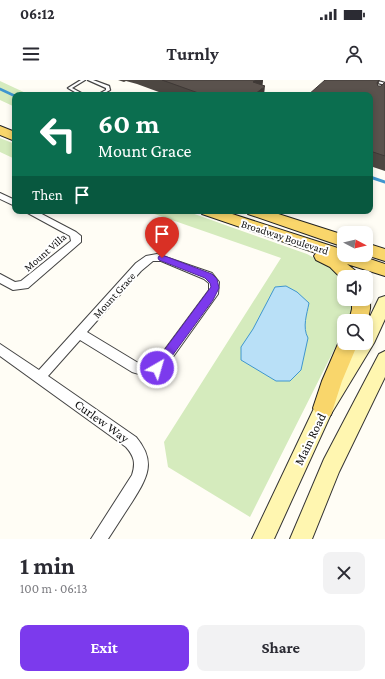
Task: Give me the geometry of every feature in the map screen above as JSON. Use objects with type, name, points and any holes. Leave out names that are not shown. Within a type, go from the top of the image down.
[{"type":"main road","points":[[0,118],[12,124]]},
{"type":"main road","points":[[0,130],[12,136]]},
{"type":"main road","points":[[216,214],[326,258],[336,263],[344,270]]},
{"type":"main road","name":"Broadway Boulevard","points":[[216,214],[385,270]]},
{"type":"main road","name":"Broadway Boulevard","points":[[262,214],[337,239]]},
{"type":"main road","points":[[274,214],[337,231]]},
{"type":"main road","points":[[373,239],[385,240]]},
{"type":"main road","points":[[373,251],[385,255]]},
{"type":"main road","name":"Main Road","points":[[373,328],[385,302]]},
{"type":"main road","points":[[324,408],[332,381],[345,350]]},
{"type":"main road","name":"Main Road","points":[[263,539],[272,516],[324,408],[361,350]]},
{"type":"main road","points":[[301,539],[332,466],[385,359]]},
{"type":"street","points":[[0,196],[12,202]]},
{"type":"street","name":"Mount Villa","points":[[0,278],[13,286],[24,285],[76,242],[76,236],[36,214]]},
{"type":"street","name":"Mount Grace","points":[[40,377],[79,333],[142,263],[151,258],[162,258],[208,276],[215,284],[214,291],[161,364],[152,370],[141,370],[136,368],[79,333]]},
{"type":"street","name":"Curlew Way","points":[[0,349],[131,442],[140,455],[142,462],[138,479],[99,539]]},
{"type":"lane","points":[[77,92],[70,88],[83,80]]},
{"type":"lane","points":[[90,80],[109,88],[103,92]]},
{"type":"lane","points":[[370,80],[384,85]]},
{"type":"green space","points":[[0,81],[24,92],[12,92],[12,106],[0,100]]},
{"type":"green space","points":[[0,138],[12,143],[12,158],[0,152]]},
{"type":"green space","points":[[155,214],[194,214],[307,254],[335,269],[337,271],[337,306],[352,306],[351,314],[337,314],[337,344],[250,517],[168,467],[164,442],[281,258]]},
{"type":"water","points":[[286,286],[297,292],[309,303],[305,325],[308,338],[301,370],[290,381],[276,381],[241,360],[241,347],[253,329],[275,287]]},
{"type":"building","points":[[162,80],[256,80],[253,82],[265,86],[258,92],[196,92]]},
{"type":"building","points":[[325,80],[379,80],[377,83],[378,86],[381,86],[385,82],[385,156],[373,152],[373,92],[311,92]]},
{"type":"waterway","points":[[0,89],[12,95]]},
{"type":"waterway","points":[[373,178],[385,182]]},
{"type":"route","points":[[157,368],[210,297],[215,288],[214,282],[208,276],[162,258]]}]
